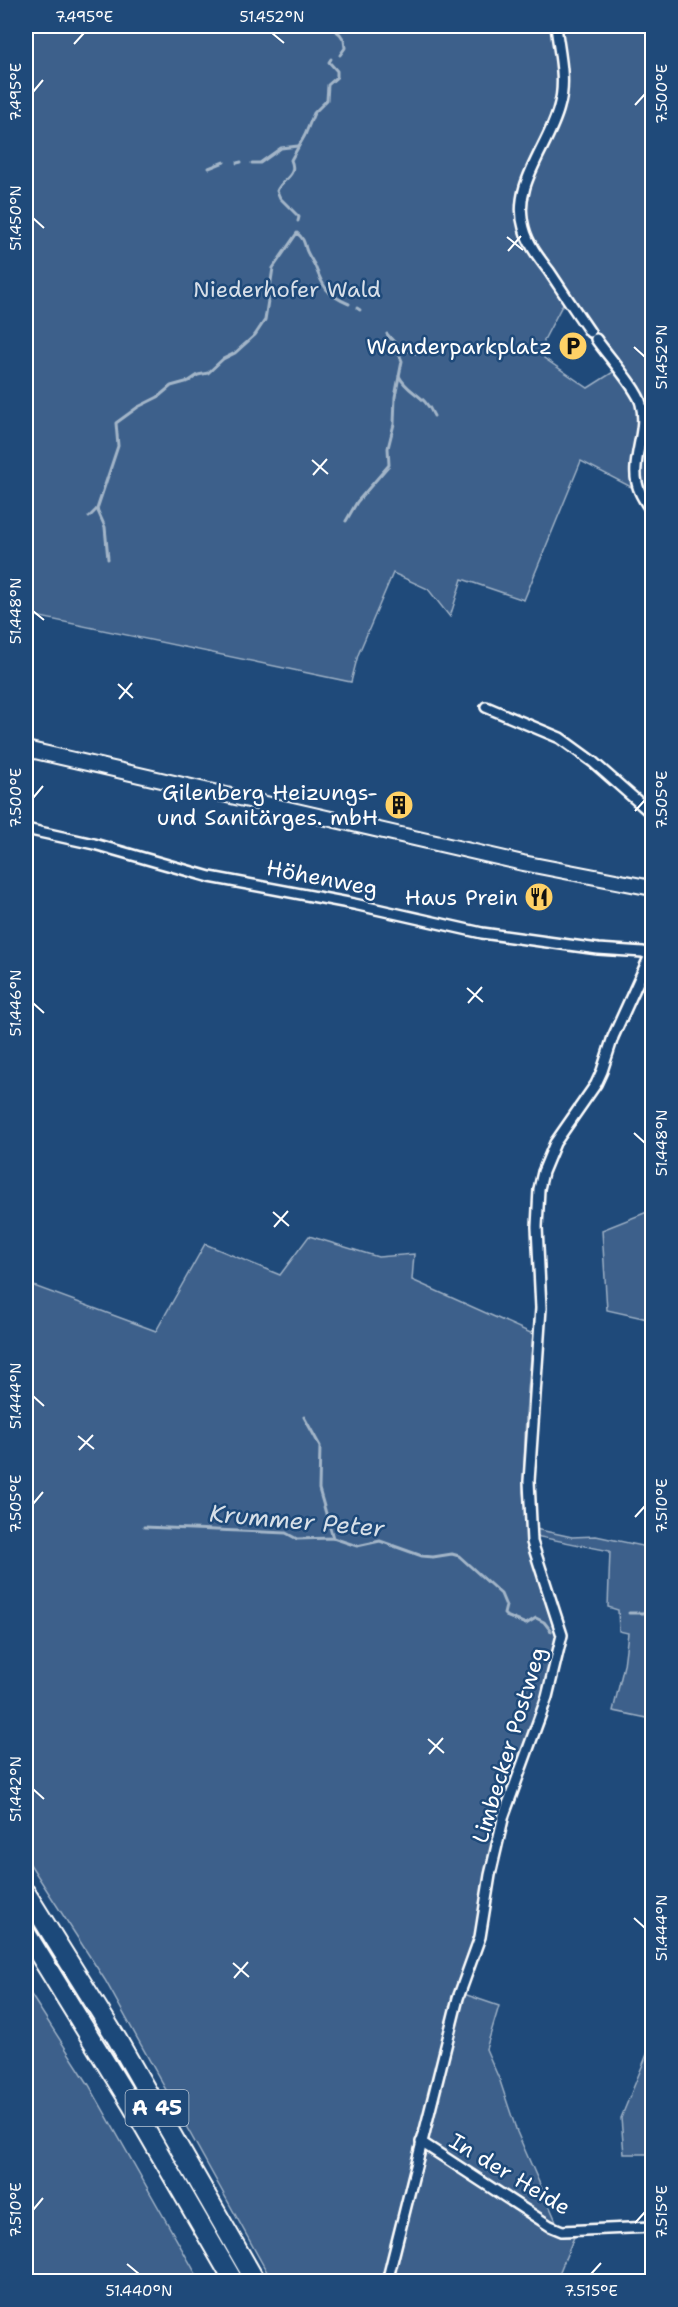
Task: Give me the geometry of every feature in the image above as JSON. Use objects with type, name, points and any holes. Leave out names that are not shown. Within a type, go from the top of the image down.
[{"type":"highway","name":"A 45","points":[[26,1893],[117,2039],[256,2282]]},
{"type":"highway","name":"A 45","points":[[26,1933],[131,2104],[234,2282]]},
{"type":"main road","points":[[26,749],[523,863],[652,888]]},
{"type":"street","points":[[556,26],[563,83],[560,106],[551,132],[524,187],[521,211],[523,227],[530,244],[641,401],[643,429],[636,473],[639,491],[652,512]]},
{"type":"street","points":[[486,707],[560,738],[593,762],[652,814]]},
{"type":"street","name":"Höhenweg","points":[[26,829],[93,844],[210,877],[354,904],[470,931],[540,942],[651,953]]},
{"type":"street","name":"Limbecker Postweg","points":[[387,2282],[458,1998],[480,1937],[490,1875],[504,1815],[547,1697],[562,1635],[532,1542],[529,1481],[541,1308],[537,1227],[543,1172],[555,1143],[596,1084],[613,1036],[649,966],[651,953]]},
{"type":"street","name":"In der Heide","points":[[422,2142],[562,2232],[652,2227]]},
{"type":"green space","name":"Niederhofer Wald","points":[[26,26],[652,26],[652,512],[639,491],[581,461],[524,600],[462,579],[450,617],[428,589],[393,573],[358,655],[351,682],[26,614]],"holes":[[[566,298],[618,369],[588,388],[544,358],[544,340]]]},
{"type":"green space","points":[[652,1210],[652,1320],[607,1310],[602,1230]]},
{"type":"green space","points":[[309,1236],[378,1257],[414,1254],[412,1280],[533,1334],[526,1414],[523,1492],[530,1544],[561,1636],[546,1696],[499,1811],[485,1874],[475,1936],[455,1991],[499,2006],[486,2049],[500,2081],[517,2132],[563,2237],[574,2237],[556,2281],[272,2281],[105,1980],[26,1858],[26,1283],[156,1331],[205,1244],[280,1275]]},
{"type":"green space","points":[[535,1529],[572,1537],[596,1536],[652,1548],[652,1719],[613,1711],[624,1665],[628,1633],[619,1631],[618,1610],[608,1607],[610,1551],[535,1536]]},
{"type":"green space","points":[[26,1987],[89,2085],[200,2281],[26,2281]]},
{"type":"green space","points":[[652,2042],[652,2154],[624,2154],[621,2118]]},
{"type":"waterway","points":[[330,26],[344,40],[345,48],[340,55]]},
{"type":"waterway","points":[[298,221],[299,217],[280,198],[277,191],[291,174],[293,166],[291,160],[314,113],[327,100],[328,85],[337,77],[337,71],[329,62],[331,59]]},
{"type":"waterway","points":[[252,163],[260,163],[281,148],[298,146]]},
{"type":"waterway","points":[[209,168],[224,162]]},
{"type":"waterway","points":[[237,163],[241,162]]},
{"type":"waterway","points":[[108,559],[105,527],[97,509],[118,446],[116,423],[138,407],[158,397],[171,386],[208,373],[255,335],[265,320],[273,268],[297,233],[301,236],[327,290],[349,304]]},
{"type":"waterway","points":[[346,521],[357,502],[389,465],[388,448],[394,424],[395,397],[402,361],[394,342],[387,334]]},
{"type":"waterway","points":[[398,348],[416,353]]},
{"type":"waterway","points":[[399,376],[407,387],[426,403],[434,416]]},
{"type":"waterway","points":[[89,517],[97,509]]},
{"type":"waterway","points":[[304,1417],[320,1446],[319,1489],[333,1538]]},
{"type":"waterway","name":"Krummer Peter","points":[[144,1527],[286,1533],[297,1539],[333,1538],[357,1546],[380,1541],[422,1556],[452,1554],[459,1556],[501,1594],[506,1606],[504,1614],[506,1616],[526,1624],[536,1618],[544,1622],[551,1631]]},
{"type":"waterway","name":"Krummer Peter","points":[[629,1613],[652,1613]]},
{"type":"place","name":"Wanderparkplatz","points":[[573,346]]},
{"type":"place","name":"Gilenberg Heizungs- und Sanitärges. mbH","points":[[399,805]]},
{"type":"place","name":"Haus Prein","points":[[539,897]]}]
